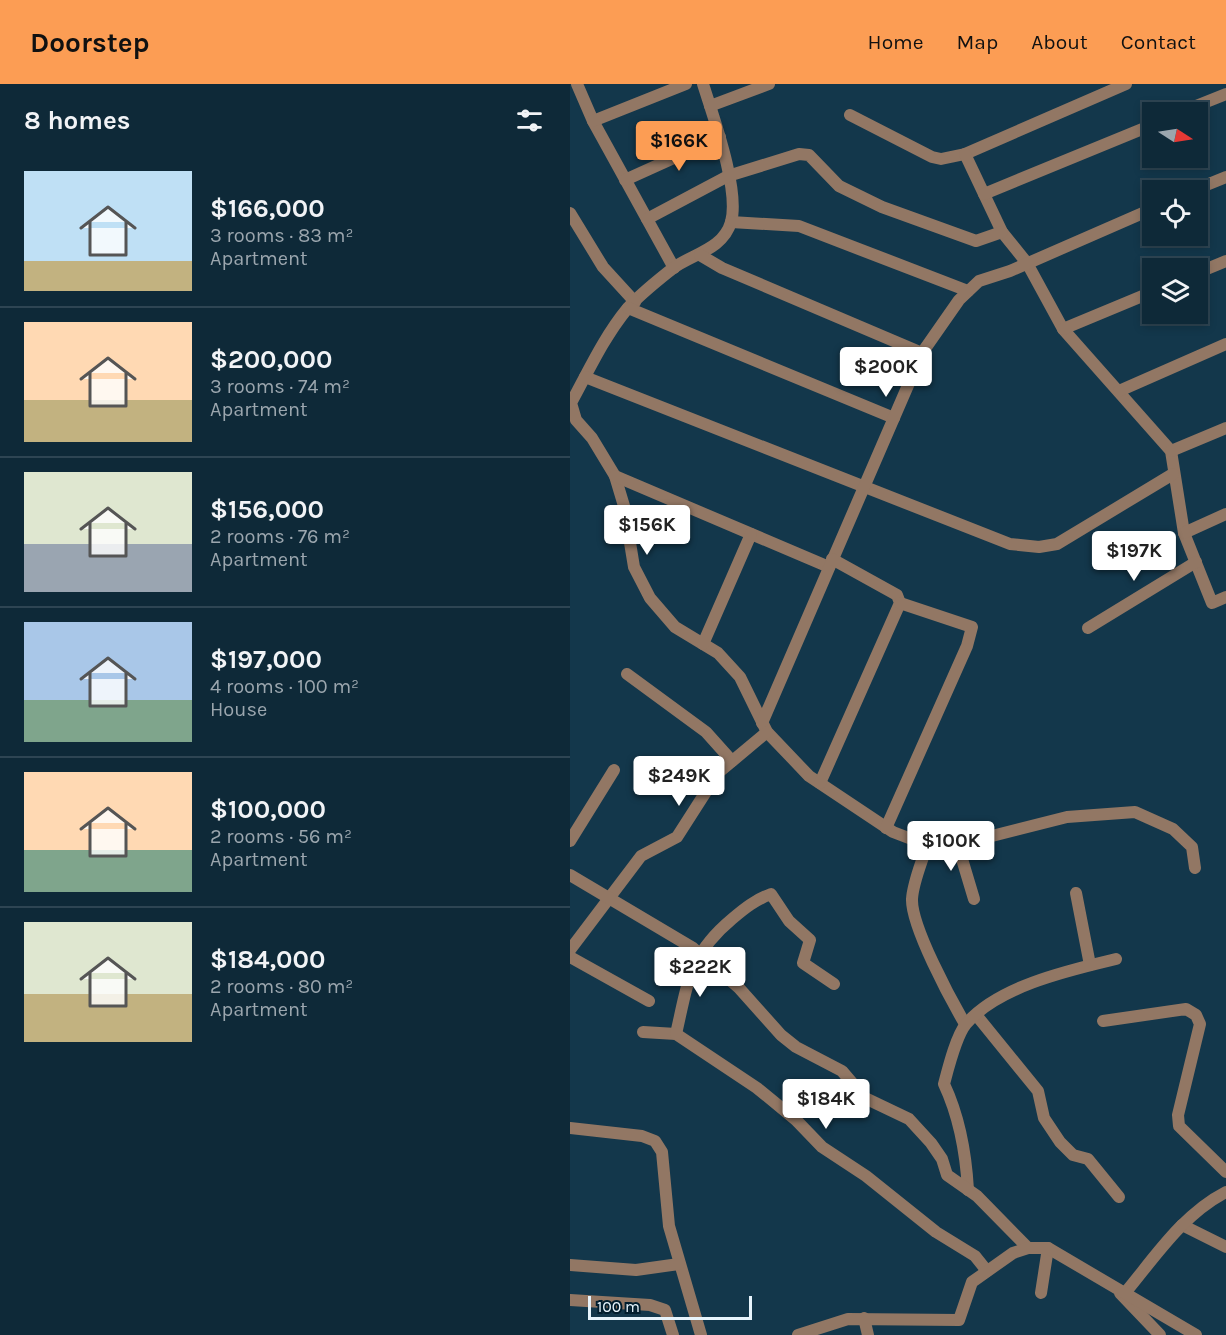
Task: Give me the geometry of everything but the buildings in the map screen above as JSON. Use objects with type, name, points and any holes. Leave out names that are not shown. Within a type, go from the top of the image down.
[{"type":"street","points":[[577,84],[593,121],[674,268]]},
{"type":"street","points":[[593,121],[686,84]]},
{"type":"street","points":[[703,84],[720,137],[728,176],[731,222],[723,237],[700,255],[674,268],[631,305],[571,403],[576,420],[592,438],[615,476],[624,506],[634,567],[650,598],[675,627],[718,653],[740,677],[765,728],[809,776],[886,828],[927,845],[956,839],[988,837],[1067,817],[1135,812],[1173,829],[1192,847],[1195,868]]},
{"type":"street","points":[[710,106],[768,84]]},
{"type":"street","points":[[850,115],[932,157],[941,159],[965,154],[1126,84]]},
{"type":"street","points":[[1206,102],[1226,94]]},
{"type":"street","points":[[984,194],[1142,129]]},
{"type":"street","points":[[625,180],[720,137]]},
{"type":"street","points":[[647,219],[728,176],[799,154],[809,155],[839,186],[882,207],[976,241],[1002,232]]},
{"type":"street","points":[[965,154],[1002,232],[1027,263],[1063,329],[1171,451],[1184,533],[1212,603],[1226,597]]},
{"type":"street","points":[[1208,184],[1226,177]]},
{"type":"street","points":[[570,213],[603,267],[631,305],[894,418]]},
{"type":"street","points":[[570,950],[641,856],[677,837],[718,773],[765,728],[830,563],[922,353],[958,300],[979,281],[1142,213]]},
{"type":"street","points":[[731,222],[799,226],[968,291]]},
{"type":"street","points":[[700,255],[729,271],[922,353]]},
{"type":"street","points":[[1208,268],[1226,261]]},
{"type":"street","points":[[1063,329],[1142,296]]},
{"type":"street","points":[[1119,391],[1226,344]]},
{"type":"street","points":[[585,377],[1010,544],[1039,547],[1057,544],[1173,474]]},
{"type":"street","points":[[1171,451],[1226,428]]},
{"type":"street","points":[[615,476],[751,534],[830,563],[897,595],[900,603],[820,783]]},
{"type":"street","points":[[1184,533],[1226,514]]},
{"type":"street","points":[[703,644],[751,534]]},
{"type":"street","points":[[1088,628],[1196,562]]},
{"type":"street","points":[[886,828],[967,646],[972,627],[900,603]]},
{"type":"street","points":[[627,674],[706,732],[732,762]]},
{"type":"street","points":[[570,841],[614,770]]},
{"type":"street","points":[[956,839],[974,899]]},
{"type":"street","points":[[927,845],[912,900],[917,922],[943,984],[965,1024]]},
{"type":"street","points":[[570,875],[611,897],[699,954],[739,988],[781,1035],[796,1047],[843,1071],[865,1098],[909,1119],[936,1151],[947,1175],[968,1190],[1028,1248]]},
{"type":"street","points":[[1076,893],[1090,965]]},
{"type":"street","points":[[676,1034],[699,954],[712,936],[755,900],[771,894],[789,921],[810,940],[803,963],[834,984]]},
{"type":"street","points":[[570,957],[649,1001]]},
{"type":"street","points":[[968,1190],[966,1160],[956,1113],[944,1084],[965,1024],[999,999],[1027,984],[1116,958]]},
{"type":"street","points":[[1103,1021],[1186,1010],[1196,1015],[1200,1024],[1178,1115],[1179,1126],[1226,1172]]},
{"type":"street","points":[[976,1016],[1038,1091],[1044,1118],[1060,1142],[1073,1155],[1088,1159],[1119,1197]]},
{"type":"street","points":[[644,1032],[676,1034],[757,1088],[796,1120],[822,1147],[866,1176],[936,1232],[975,1256],[987,1271]]},
{"type":"street","points":[[570,1128],[642,1136],[655,1141],[662,1152],[669,1226],[701,1335]]},
{"type":"street","points":[[1120,1290],[1182,1225],[1212,1199],[1226,1192]]},
{"type":"street","points":[[1182,1225],[1226,1247]]},
{"type":"street","points":[[798,1335],[848,1318],[959,1320],[972,1282],[1013,1252],[1028,1248],[1048,1248],[1196,1335]]},
{"type":"street","points":[[1041,1293],[1048,1248]]},
{"type":"street","points":[[570,1265],[636,1270],[679,1264]]},
{"type":"street","points":[[1120,1290],[1160,1335]]},
{"type":"street","points":[[570,1300],[657,1307],[665,1310],[673,1335]]},
{"type":"street","points":[[864,1318],[868,1335]]}]
